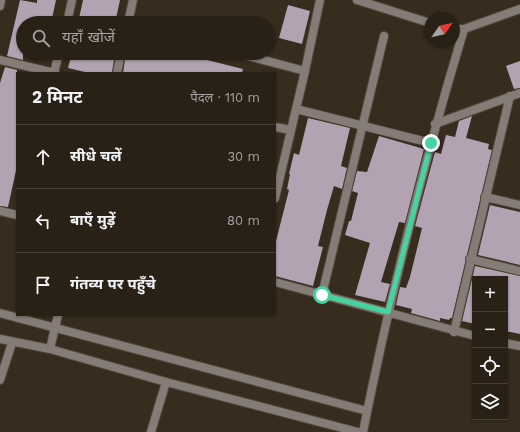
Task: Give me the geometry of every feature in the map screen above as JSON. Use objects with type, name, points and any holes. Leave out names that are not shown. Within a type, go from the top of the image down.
[{"type":"street","points":[[0,6],[1,0]]},
{"type":"street","points":[[69,16],[72,0]]},
{"type":"street","points":[[130,16],[133,0]]},
{"type":"street","points":[[276,194],[320,0]]},
{"type":"street","points":[[357,0],[424,21]]},
{"type":"street","points":[[460,29],[464,29],[520,9]]},
{"type":"street","points":[[363,432],[388,312],[435,124],[464,29]]},
{"type":"street","points":[[322,295],[384,36]]},
{"type":"street","points":[[0,60],[50,72]]},
{"type":"street","points":[[54,72],[57,60]]},
{"type":"street","points":[[117,72],[120,60]]},
{"type":"street","points":[[263,60],[305,71]]},
{"type":"street","points":[[435,124],[520,93]]},
{"type":"street","points":[[454,332],[470,259],[510,96]]},
{"type":"street","points":[[296,109],[431,143]]},
{"type":"street","points":[[276,126],[291,130]]},
{"type":"street","points":[[485,197],[520,205]]},
{"type":"street","points":[[0,211],[16,215]]},
{"type":"street","points":[[470,259],[520,271]]},
{"type":"street","points":[[276,282],[388,312],[454,332],[472,335]]},
{"type":"street","points":[[0,313],[55,329],[368,411]]},
{"type":"street","points":[[50,349],[58,316]]},
{"type":"street","points":[[0,340],[50,349],[166,382],[358,432]]},
{"type":"street","points":[[0,380],[12,343]]},
{"type":"street","points":[[508,344],[520,346]]},
{"type":"street","points":[[151,432],[166,382]]},
{"type":"building","points":[[20,0],[37,3],[37,0],[56,0],[53,16],[16,16]]},
{"type":"building","points":[[83,0],[120,0],[117,16],[80,16]]},
{"type":"building","points":[[288,5],[310,11],[302,44],[279,38]]},
{"type":"building","points":[[16,17],[16,58],[7,56]]},
{"type":"building","points":[[70,60],[114,60],[112,72],[85,72],[68,68]]},
{"type":"building","points":[[125,60],[207,60],[243,69],[242,72],[123,72]]},
{"type":"building","points":[[520,61],[520,88],[514,89],[506,66]]},
{"type":"building","points":[[5,67],[17,70],[16,171],[8,207],[0,206],[0,83]]},
{"type":"building","points":[[472,116],[466,138],[489,144],[488,149],[492,150],[452,318],[449,320],[440,318],[440,321],[411,313],[412,309],[396,305],[400,287],[406,288],[410,277],[422,228],[415,226],[435,152],[441,154],[446,135],[455,137],[459,121]]},
{"type":"building","points":[[308,118],[350,128],[341,166],[347,168],[342,189],[334,186],[327,210],[318,246],[323,247],[313,286],[276,276],[276,241],[289,190],[287,189],[289,174],[294,153],[299,155]]},
{"type":"building","points":[[379,136],[424,149],[405,223],[399,222],[381,282],[390,284],[385,302],[355,295],[370,243],[345,235],[349,221],[351,221],[358,193],[352,191],[357,171],[367,172]]},
{"type":"building","points":[[490,205],[520,212],[520,265],[478,255]]},
{"type":"building","points":[[475,266],[520,276],[520,334],[508,332],[508,276],[473,276]]},
{"type":"building","points":[[472,279],[472,323],[462,321]]},
{"type":"route","points":[[322,295],[388,312],[431,143]]}]
